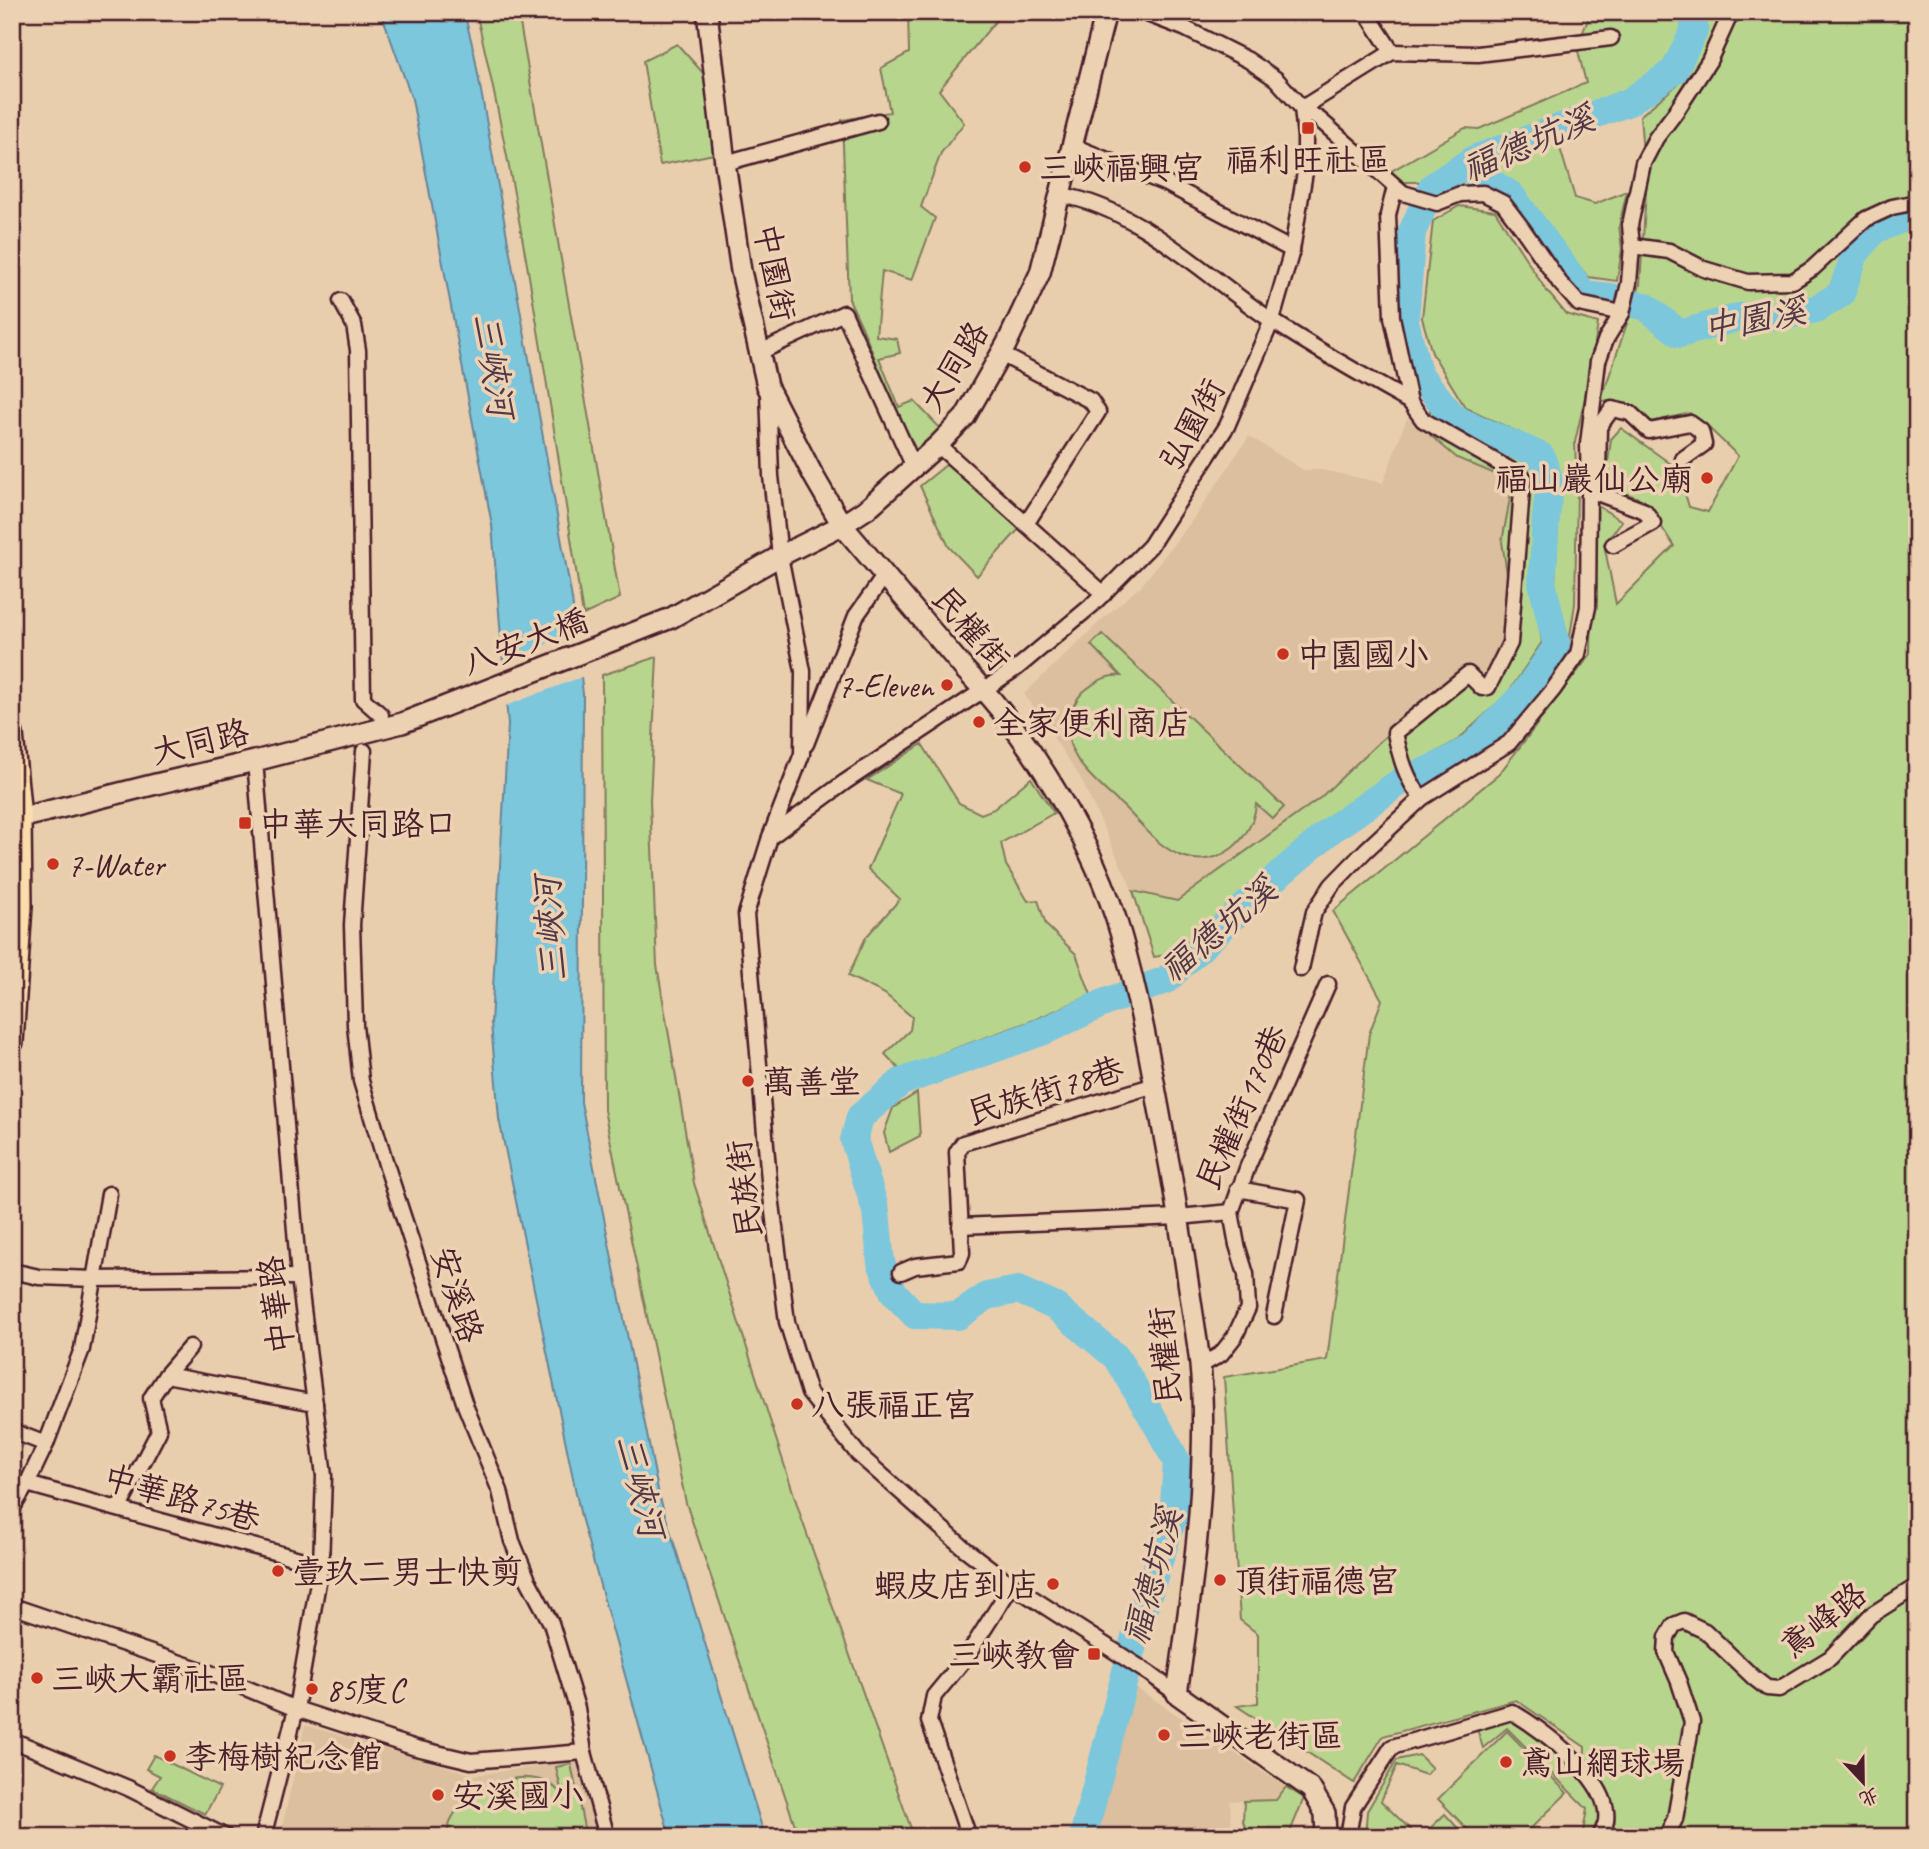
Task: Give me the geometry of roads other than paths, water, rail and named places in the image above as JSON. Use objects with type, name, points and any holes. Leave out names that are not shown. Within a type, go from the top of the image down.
[{"type":"main road","points":[[12,734],[21,906],[12,1042]]},
{"type":"street","name":"中園街","points":[[707,12],[741,271],[767,386],[842,525]]},
{"type":"street","name":"大同路","points":[[671,618],[869,508],[965,417],[1001,354],[1040,273],[1107,12]]},
{"type":"street","points":[[1142,12],[1184,28],[1248,60],[1276,79],[1302,108],[1320,120],[1399,190],[1437,203],[1460,194],[1483,193],[1503,203],[1560,283],[1579,304],[1622,313]]},
{"type":"street","points":[[1366,12],[1392,52]]},
{"type":"street","points":[[1301,969],[1314,912],[1332,885],[1418,794],[1509,743],[1553,690],[1578,654],[1588,607],[1588,444],[1598,361],[1606,339],[1622,313],[1629,283],[1632,246],[1629,225],[1643,163],[1656,138],[1704,69],[1733,12]]},
{"type":"street","points":[[1302,108],[1392,52],[1478,54],[1611,38]]},
{"type":"street","name":"弘園街","points":[[984,690],[1018,667],[1104,594],[1150,546],[1221,437],[1272,320],[1292,250],[1305,172],[1302,108]]},
{"type":"street","points":[[725,163],[878,121]]},
{"type":"street","points":[[1073,146],[1169,185],[1292,250]]},
{"type":"street","points":[[1399,190],[1388,215],[1392,317],[1410,402]]},
{"type":"street","points":[[1061,195],[1083,199],[1140,225],[1272,320],[1410,402],[1423,420],[1523,477],[1510,643],[1488,687],[1482,688],[1468,674],[1395,733],[1402,764],[1418,794]]},
{"type":"street","points":[[1632,246],[1669,251],[1703,269],[1748,282],[1793,281],[1813,268],[1866,219],[1892,207],[1917,202]]},
{"type":"street","points":[[341,301],[354,325],[358,350],[363,699],[380,715]]},
{"type":"street","points":[[760,352],[844,313],[914,467]]},
{"type":"street","points":[[1001,354],[1091,401],[1098,412],[1026,524]]},
{"type":"street","points":[[767,386],[771,476],[780,556],[803,671],[802,754]]},
{"type":"street","points":[[1589,490],[1598,473],[1599,428],[1612,409],[1630,413],[1649,431],[1690,423],[1701,431],[1704,444],[1682,459]]},
{"type":"street","points":[[938,445],[1104,594]]},
{"type":"street","points":[[1589,490],[1645,511],[1653,523],[1613,545]]},
{"type":"street","name":"民權街","points":[[842,525],[984,690],[1018,734],[1060,797],[1104,887],[1120,932],[1142,1016],[1155,1085],[1179,1217],[1200,1366],[1202,1457],[1198,1544],[1177,1694]]},
{"type":"street","name":"民族街","points":[[885,575],[856,615],[770,837],[746,914],[769,1180],[787,1322],[809,1393],[858,1454],[965,1549],[1012,1585],[1177,1694]]},
{"type":"street","name":"八安大橋","points":[[402,723],[671,618]]},
{"type":"street","points":[[770,837],[845,782],[984,690]]},
{"type":"street","name":"大同路","points":[[16,819],[402,723]]},
{"type":"street","name":"安溪路","points":[[364,751],[352,925],[355,1026],[361,1081],[457,1380],[500,1491],[512,1541],[528,1580],[551,1623],[577,1708],[584,1752],[607,1837]]},
{"type":"street","name":"中華路","points":[[255,761],[299,1277],[324,1476],[321,1565],[296,1709],[263,1837]]},
{"type":"street","name":"民權街170巷","points":[[960,1226],[1179,1217],[1231,1212],[1238,1189],[1328,984]]},
{"type":"street","name":"民族街78巷","points":[[901,1272],[915,1266],[959,1261],[962,1253],[957,1152],[963,1143],[1155,1085]]},
{"type":"street","points":[[1238,1189],[1298,1200],[1274,1316]]},
{"type":"street","points":[[12,1508],[46,1444],[82,1349],[109,1194]]},
{"type":"street","points":[[1200,1366],[1221,1354],[1248,1308],[1246,1274],[1231,1212]]},
{"type":"street","points":[[12,1271],[38,1277],[94,1279],[299,1277]]},
{"type":"street","points":[[118,1508],[159,1431],[151,1398],[190,1347]]},
{"type":"street","points":[[166,1375],[315,1403]]},
{"type":"street","points":[[12,1431],[46,1444]]},
{"type":"street","name":"中華路75巷","points":[[27,1484],[321,1565]]},
{"type":"street","points":[[969,1837],[929,1721],[934,1696],[967,1656],[1012,1585]]},
{"type":"street","name":"鳶峰路","points":[[1666,1837],[1675,1819],[1692,1722],[1666,1652],[1667,1637],[1674,1625],[1684,1621],[1704,1631],[1754,1678],[1767,1688],[1779,1689],[1830,1658],[1871,1615],[1917,1586]]},
{"type":"street","points":[[12,1606],[210,1673],[296,1709],[415,1748],[471,1761],[584,1752]]},
{"type":"street","points":[[1177,1694],[1311,1789],[1325,1812],[1326,1837]]},
{"type":"street","points":[[1348,1837],[1353,1807],[1392,1747],[1512,1712],[1553,1739],[1597,1787],[1604,1803],[1606,1820],[1600,1837]]},
{"type":"street","points":[[12,1740],[128,1788],[226,1837]]},
{"type":"water","name":"三峽河","points":[[381,12],[464,12],[474,52],[572,599],[583,694],[581,1102],[659,1495],[765,1837],[670,1837],[581,1517],[499,1119],[491,1023],[508,725],[492,525],[412,99]]},
{"type":"waterway","name":"福德坑溪","points":[[1083,1837],[1137,1629],[1173,1518],[1177,1462],[1116,1357],[1056,1307],[1018,1290],[987,1296],[958,1316],[915,1315],[894,1293],[881,1263],[876,1211],[854,1140],[860,1117],[901,1082],[1044,1031],[1106,1002],[1166,980],[1331,830],[1400,782],[1471,748],[1524,694],[1557,646],[1542,583],[1550,482],[1541,456],[1455,419],[1418,373],[1405,321],[1412,232],[1432,187],[1474,159],[1629,102],[1674,71],[1694,31],[1694,12]]},
{"type":"waterway","name":"中園溪","points":[[1464,166],[1511,195],[1584,294],[1611,297]]},
{"type":"waterway","name":"中園溪","points":[[1638,305],[1645,306],[1680,334],[1739,317],[1784,316],[1816,309],[1841,294],[1855,254],[1874,230],[1910,216],[1917,221]]},
{"type":"place","name":"福利旺社區","points":[[1308,128]]},
{"type":"place","name":"三峽福興宮","points":[[1025,167]]},
{"type":"place","name":"福山巖仙公廟","points":[[1707,478]]},
{"type":"place","name":"中園國小","points":[[1283,654]]},
{"type":"place","name":"7-Eleven","points":[[947,685]]},
{"type":"place","name":"全家便利商店","points":[[979,722]]},
{"type":"place","name":"中華大同路口","points":[[245,823]]},
{"type":"place","name":"7-Water","points":[[53,864]]},
{"type":"place","name":"萬善堂","points":[[748,1081]]},
{"type":"place","name":"八張福正宮","points":[[797,1404]]},
{"type":"place","name":"壹玖二男士快剪","points":[[278,1571]]},
{"type":"place","name":"頂街福德宮","points":[[1220,1580]]},
{"type":"place","name":"蝦皮店到店","points":[[1053,1584]]},
{"type":"place","name":"三峽教會","points":[[1094,1654]]},
{"type":"place","name":"三峽大霸社區","points":[[37,1678]]},
{"type":"place","name":"85度C","points":[[312,1689]]},
{"type":"place","name":"三峽老街區","points":[[1164,1735]]},
{"type":"place","name":"李梅樹紀念館","points":[[170,1756]]},
{"type":"place","name":"鳶山網球場","points":[[1506,1762]]},
{"type":"place","name":"安溪國小","points":[[438,1795]]}]
